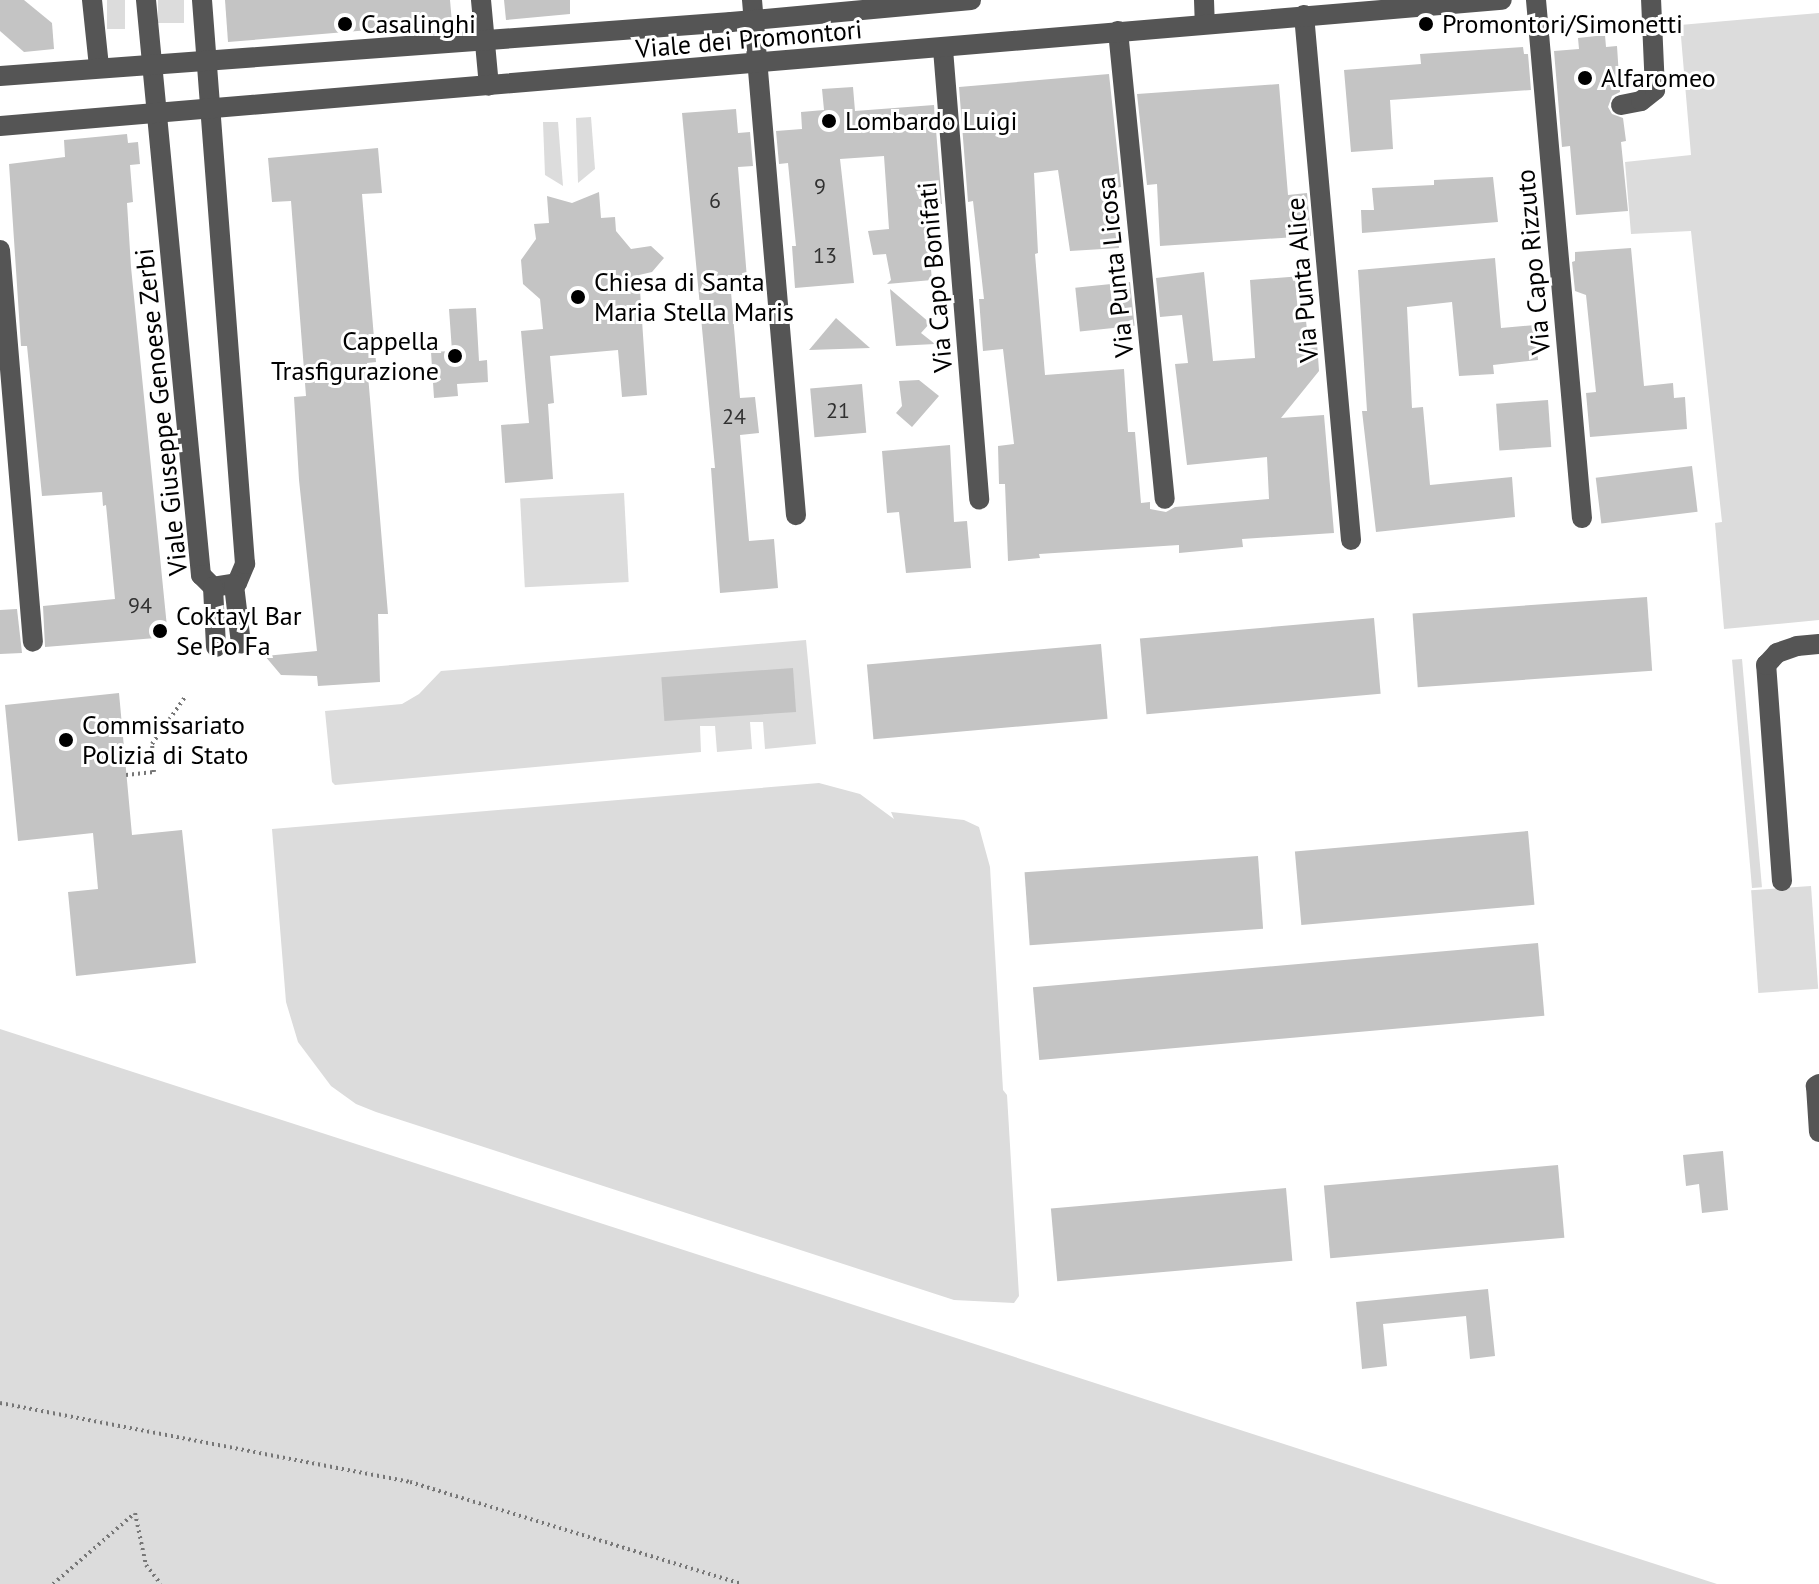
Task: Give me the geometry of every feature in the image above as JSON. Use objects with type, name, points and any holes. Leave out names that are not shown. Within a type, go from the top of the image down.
[{"type":"street","points":[[92,0],[99,67]]},
{"type":"street","name":"Viale Giuseppe Genoese Zerbi","points":[[146,0],[201,575],[213,587],[234,585]]},
{"type":"street","points":[[202,0],[245,564],[241,580],[234,585],[241,644]]},
{"type":"street","points":[[481,0],[489,86]]},
{"type":"street","name":"Viale dei Promontori","points":[[0,76],[486,41],[752,10],[971,0]]},
{"type":"street","points":[[1204,0],[1205,24]]},
{"type":"street","name":"Viale dei Promontori","points":[[0,126],[943,49],[1205,24],[1256,9],[1304,15],[1502,0]]},
{"type":"street","name":"Via Capo Rizzuto","points":[[1536,0],[1582,518]]},
{"type":"street","points":[[1621,105],[1641,101],[1655,90],[1651,0]]},
{"type":"street","points":[[752,10],[796,515]]},
{"type":"street","name":"Via Punta Alice","points":[[1304,15],[1351,540]]},
{"type":"street","name":"Via Punta Licosa","points":[[1118,31],[1165,499]]},
{"type":"street","name":"Via Capo Bonifati","points":[[943,49],[979,500]]},
{"type":"street","points":[[0,250],[33,642]]},
{"type":"street","points":[[213,587],[216,647]]},
{"type":"street","points":[[1782,881],[1766,665],[1777,653],[1797,646],[1819,644]]},
{"type":"street","points":[[1819,1084],[1816,1086],[1819,1132]]},
{"type":"path","points":[[126,775],[154,772],[152,744],[185,697]]},
{"type":"path","points":[[0,1403],[410,1482],[742,1584]]},
{"type":"path","points":[[53,1584],[135,1513],[146,1565],[161,1584]]},
{"type":"shaded area","points":[[107,0],[125,0],[125,29],[107,29]]},
{"type":"shaded area","points":[[158,0],[184,0],[184,23],[158,23]]},
{"type":"shaded area","points":[[1819,13],[1819,620],[1724,629],[1715,523],[1722,522],[1691,231],[1631,234],[1625,162],[1691,155],[1680,25]]},
{"type":"shaded area","points":[[591,117],[595,169],[578,183],[576,118]]},
{"type":"shaded area","points":[[543,122],[558,122],[563,186],[545,175]]},
{"type":"shaded area","points":[[624,493],[629,582],[525,587],[520,498]]},
{"type":"shaded area","points":[[806,640],[816,744],[765,749],[763,722],[750,722],[752,749],[717,752],[715,726],[700,726],[701,752],[335,785],[332,782],[325,711],[402,704],[419,694],[441,671]]},
{"type":"shaded area","points":[[1742,659],[1762,887],[1752,888],[1732,660]]},
{"type":"shaded area","points":[[819,783],[860,794],[894,819],[891,812],[964,820],[979,827],[990,867],[1003,1090],[1007,1095],[1019,1296],[1014,1303],[954,1300],[376,1112],[356,1104],[331,1086],[298,1042],[286,1002],[272,829]]},
{"type":"shaded area","points":[[1811,886],[1818,989],[1758,993],[1751,890]]},
{"type":"shaded area","points":[[0,1029],[1717,1584],[0,1584]]},
{"type":"building","points":[[0,0],[24,0],[52,23],[54,49],[24,52],[0,31]]},
{"type":"building","points":[[225,0],[450,0],[452,23],[228,42]]},
{"type":"building","points":[[504,0],[570,0],[570,14],[506,20]]},
{"type":"building","name":"Alfaromeo","points":[[1605,35],[1606,47],[1617,46],[1620,92],[1612,96],[1608,107],[1612,114],[1623,118],[1626,141],[1621,142],[1628,211],[1576,215],[1570,146],[1562,147],[1554,51],[1579,49],[1578,38]]},
{"type":"building","points":[[1523,47],[1524,54],[1528,54],[1531,90],[1390,100],[1393,149],[1351,152],[1344,70],[1421,64],[1420,54]]},
{"type":"building","points":[[1109,74],[1121,187],[1115,188],[1119,248],[1070,251],[1058,170],[1034,173],[1038,253],[1035,254],[1045,375],[1124,369],[1128,432],[1135,432],[1141,503],[1150,502],[1150,509],[1166,512],[1175,507],[1269,499],[1267,457],[1187,465],[1175,364],[1188,363],[1182,315],[1160,317],[1156,278],[1204,272],[1213,361],[1255,358],[1250,280],[1302,276],[1308,342],[1317,342],[1319,371],[1281,418],[1324,415],[1334,533],[1242,539],[1243,547],[1179,553],[1179,545],[1039,554],[1040,558],[1008,561],[1005,484],[999,484],[998,446],[1014,444],[1003,349],[983,351],[979,299],[984,299],[973,201],[968,202],[959,87]]},
{"type":"building","points":[[1279,84],[1288,195],[1307,193],[1311,236],[1160,246],[1157,184],[1147,185],[1137,94]]},
{"type":"building","points":[[853,87],[855,111],[934,105],[942,204],[925,205],[932,280],[887,284],[891,280],[886,254],[873,255],[868,231],[889,229],[884,156],[840,159],[854,283],[795,288],[792,246],[796,246],[788,163],[779,164],[776,131],[802,129],[801,112],[824,110],[822,89]]},
{"type":"building","points":[[736,109],[738,133],[750,132],[753,166],[738,167],[748,291],[731,292],[740,398],[755,397],[759,433],[740,435],[749,541],[774,539],[778,588],[720,593],[711,468],[715,468],[682,113]]},
{"type":"building","points":[[127,134],[128,143],[138,142],[140,164],[130,165],[133,202],[127,203],[168,637],[45,647],[43,606],[115,599],[106,505],[103,506],[102,492],[42,496],[27,346],[21,346],[9,164],[65,157],[64,140]]},
{"type":"building","points":[[378,148],[382,193],[362,194],[376,362],[367,363],[388,614],[378,614],[380,682],[318,686],[317,676],[281,675],[265,656],[317,651],[299,480],[294,397],[306,396],[291,201],[272,202],[268,158]]},
{"type":"building","points":[[1493,177],[1498,222],[1362,233],[1361,210],[1374,210],[1372,188],[1434,185],[1434,180]]},
{"type":"building","name":"Chiesa di Santa Maria Stella Maris","points":[[599,192],[601,218],[615,217],[616,231],[631,249],[651,246],[664,258],[652,272],[639,275],[647,395],[622,397],[618,350],[550,356],[554,403],[548,404],[553,479],[505,483],[501,425],[529,423],[521,331],[543,329],[540,299],[523,284],[521,260],[536,239],[534,224],[549,223],[547,196],[572,203]]},
{"type":"building","points":[[1631,248],[1644,386],[1673,383],[1674,398],[1685,397],[1687,429],[1590,437],[1586,393],[1596,392],[1586,295],[1575,291],[1572,262],[1575,261],[1575,252]]},
{"type":"building","points":[[1495,258],[1501,328],[1535,325],[1538,360],[1493,365],[1494,374],[1459,376],[1452,302],[1407,307],[1412,408],[1423,407],[1430,485],[1512,477],[1515,517],[1376,532],[1362,411],[1367,411],[1358,270]]},
{"type":"building","points":[[1130,282],[1135,326],[1080,332],[1075,288]]},
{"type":"building","points":[[890,289],[930,323],[921,333],[935,344],[896,346]]},
{"type":"building","name":"Cappella Trasfigurazione","points":[[476,308],[479,361],[487,360],[488,382],[457,384],[458,396],[434,398],[431,352],[452,351],[449,309]]},
{"type":"building","points":[[836,318],[870,348],[809,350]]},
{"type":"building","points":[[919,380],[939,396],[912,427],[896,413],[902,406],[899,381]]},
{"type":"building","points":[[862,384],[866,433],[814,437],[810,389]]},
{"type":"building","points":[[1548,400],[1551,447],[1499,451],[1496,404]]},
{"type":"building","points":[[950,445],[954,522],[967,521],[971,568],[906,573],[899,512],[887,513],[882,451]]},
{"type":"building","points":[[1692,466],[1698,512],[1601,523],[1596,478]]},
{"type":"building","points":[[1647,597],[1652,671],[1418,687],[1413,613]]},
{"type":"building","points":[[17,609],[22,653],[0,654],[0,610]]},
{"type":"building","points":[[1374,618],[1381,694],[1147,714],[1140,638]]},
{"type":"building","points":[[1101,644],[1108,719],[873,739],[867,664]]},
{"type":"building","points":[[793,668],[796,712],[664,721],[661,677]]},
{"type":"building","points":[[119,693],[132,835],[182,830],[196,963],[76,976],[68,892],[98,889],[93,833],[18,841],[5,705]]},
{"type":"building","points":[[1528,831],[1534,905],[1301,925],[1295,851]]},
{"type":"building","points":[[1258,856],[1263,929],[1030,945],[1025,872]]},
{"type":"building","points":[[1538,943],[1544,1016],[1039,1060],[1033,987]]},
{"type":"building","points":[[1723,1151],[1728,1210],[1702,1213],[1699,1184],[1686,1186],[1683,1155]]},
{"type":"building","points":[[1558,1165],[1564,1238],[1330,1258],[1324,1185]]},
{"type":"building","points":[[1286,1188],[1292,1261],[1057,1281],[1051,1209]]},
{"type":"building","points":[[1488,1289],[1495,1356],[1470,1359],[1466,1316],[1383,1324],[1387,1366],[1362,1369],[1356,1302]]},
{"type":"place","name":"Casalinghi","points":[[345,24]]},
{"type":"place","name":"Promontori/Simonetti","points":[[1426,24]]},
{"type":"place","name":"Alfaromeo","points":[[1585,78]]},
{"type":"place","name":"Lombardo Luigi","points":[[829,121]]},
{"type":"place","name":"Chiesa di Santa Maria Stella Maris","points":[[578,297]]},
{"type":"place","name":"Cappella Trasfigurazione","points":[[455,356]]},
{"type":"place","name":"Coktayl Bar Se Po Fa","points":[[160,631]]},
{"type":"place","name":"Commissariato Polizia di Stato","points":[[66,740]]}]
